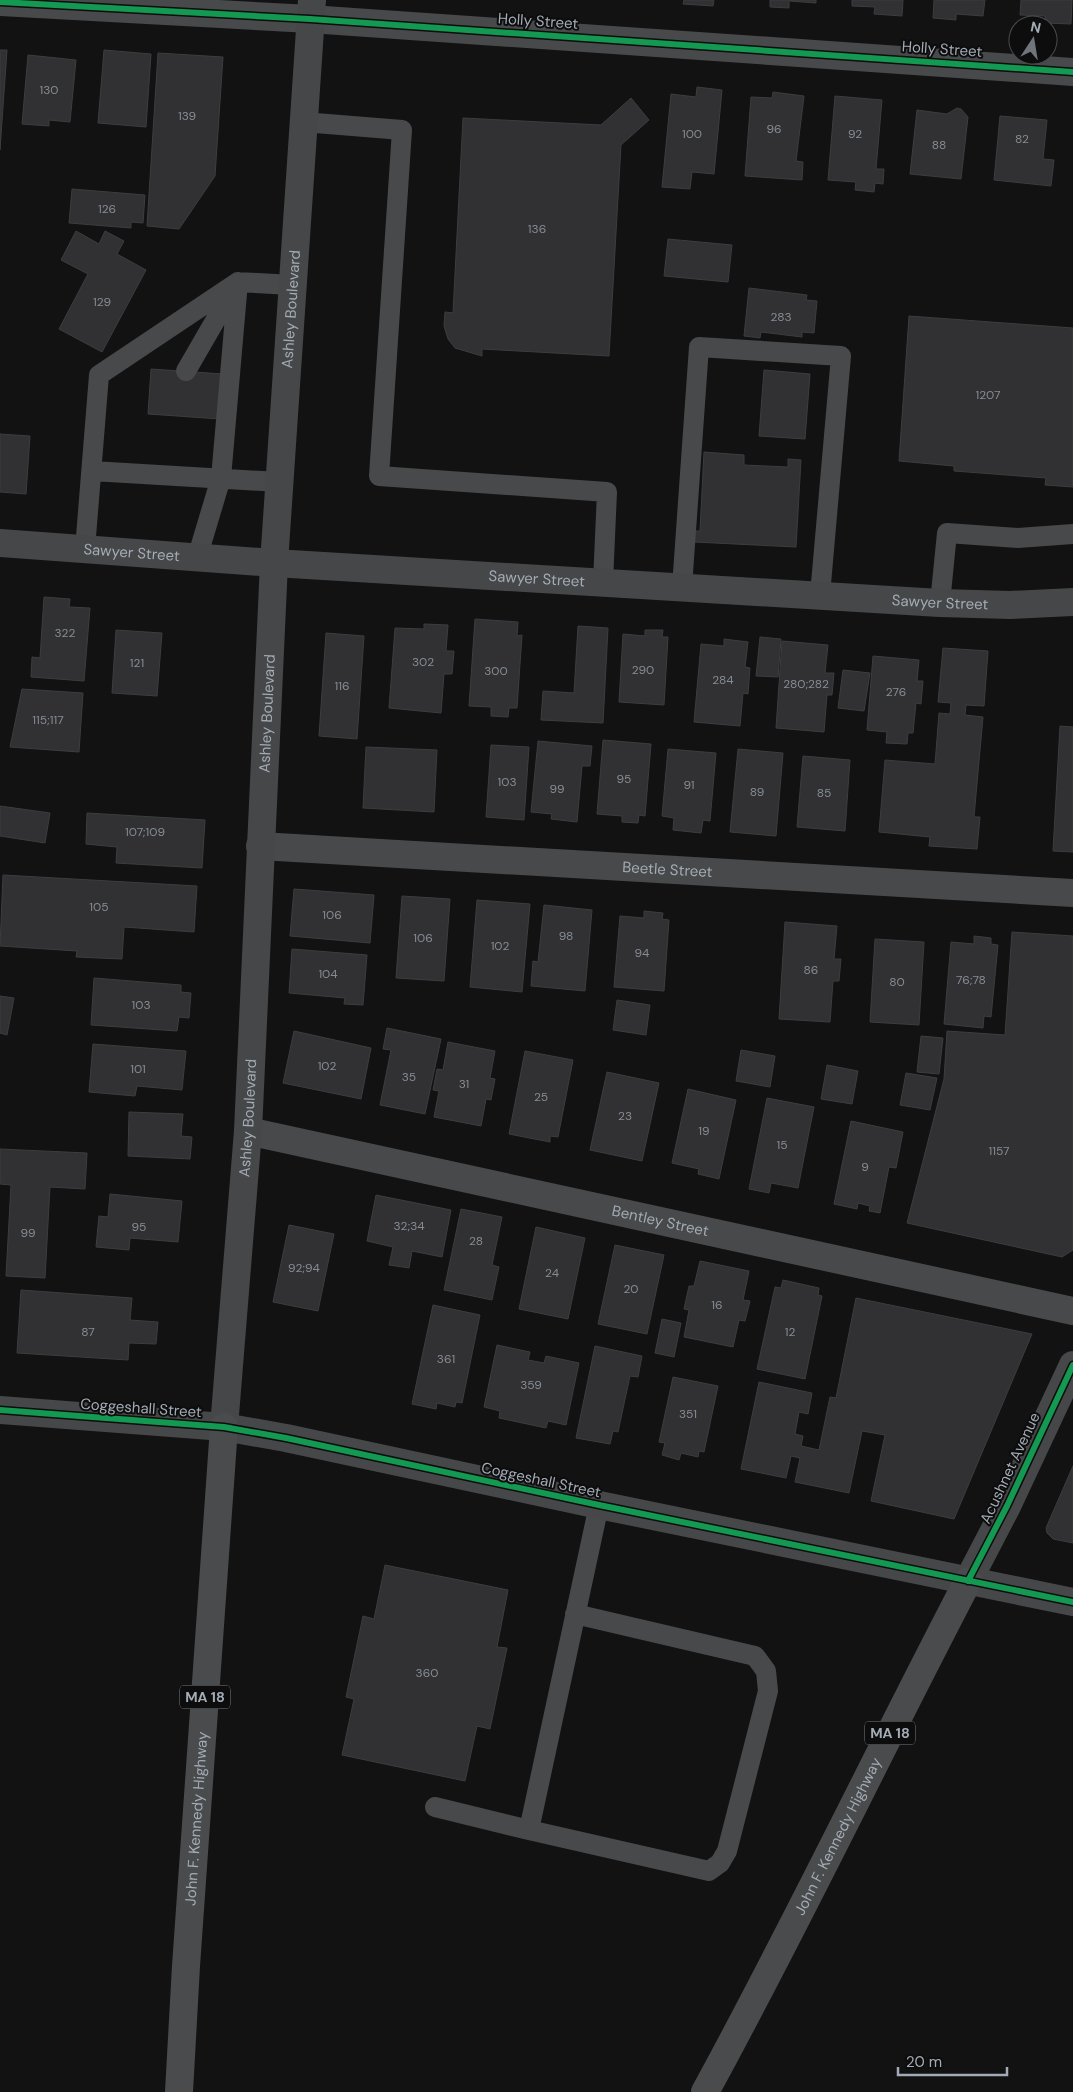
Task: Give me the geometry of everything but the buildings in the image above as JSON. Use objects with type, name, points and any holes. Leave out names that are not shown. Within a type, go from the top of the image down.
[{"type":"highway","name":"John F. Kennedy Highway","points":[[179,2092],[186,1956],[224,1427]]},
{"type":"highway","name":"John F. Kennedy Highway","points":[[705,2092],[772,1970],[812,1886],[968,1581]]},
{"type":"main road","name":"Ashley Boulevard","points":[[224,1427],[248,1131],[274,563],[311,9]]},
{"type":"main road","name":"Sawyer Street","points":[[0,543],[274,563],[940,603],[1010,604],[1073,602]]},
{"type":"main road","name":"Acushnet Avenue","points":[[968,1581],[1007,1506],[1073,1365]]},
{"type":"main road","name":"Coggeshall Street","points":[[0,1410],[224,1427],[286,1438],[599,1505],[1073,1602]]},
{"type":"street","name":"Holly Street","points":[[0,2],[311,9],[1073,72]]},
{"type":"street","name":"Beetle Street","points":[[260,846],[1073,893]]},
{"type":"street","name":"Bentley Street","points":[[248,1131],[1073,1311]]},
{"type":"lane","points":[[303,122],[402,130],[379,476],[607,492],[603,582]]},
{"type":"lane","points":[[85,549],[99,375],[238,282],[292,285]]},
{"type":"lane","points":[[186,371],[238,282]]},
{"type":"lane","points":[[197,558],[221,478],[238,282]]},
{"type":"lane","points":[[682,587],[699,347],[841,356],[820,595]]},
{"type":"lane","points":[[92,471],[279,482]]},
{"type":"lane","points":[[940,603],[947,533],[1018,538],[1073,534]]},
{"type":"lane","points":[[529,1830],[599,1505]]},
{"type":"lane","points":[[435,1808],[709,1871],[720,1863],[727,1851],[768,1691],[766,1670],[755,1656],[575,1614]]},
{"type":"cycle path","points":[[0,2],[310,19],[1073,72]]},
{"type":"cycle path","points":[[968,1581],[1007,1506],[1073,1365]]},
{"type":"cycle path","points":[[0,1410],[224,1427],[286,1438],[599,1505],[1073,1602]]}]
